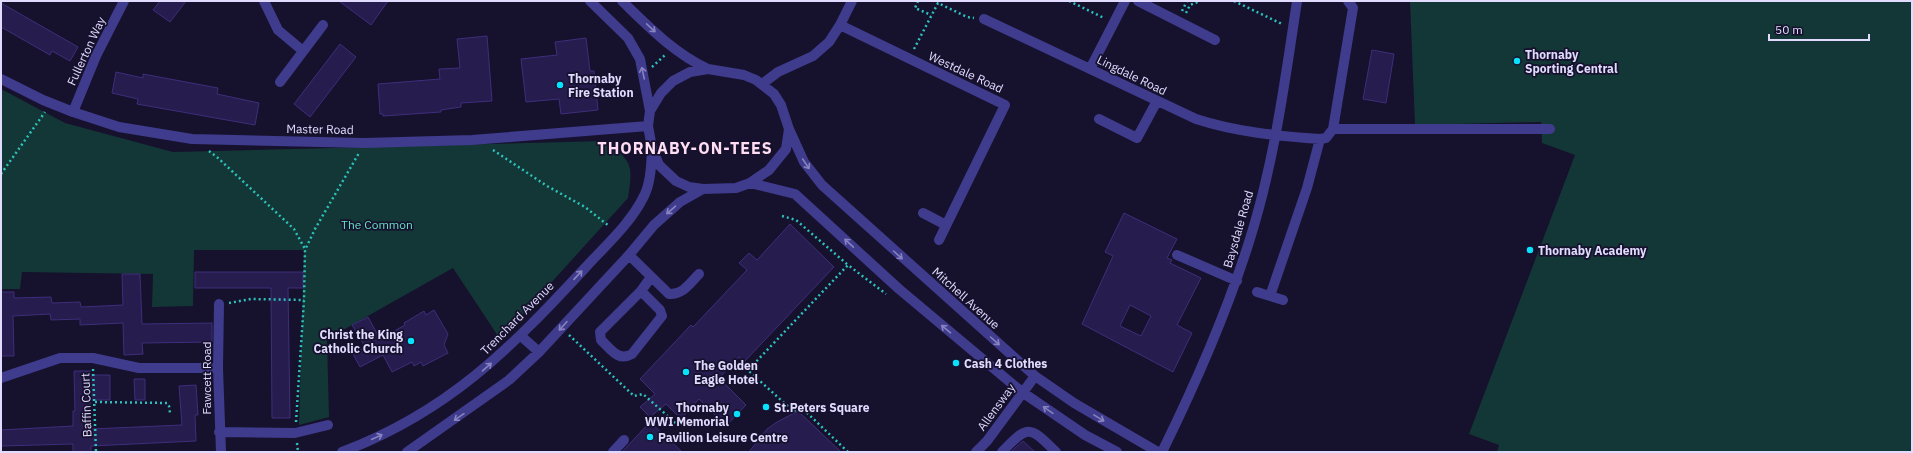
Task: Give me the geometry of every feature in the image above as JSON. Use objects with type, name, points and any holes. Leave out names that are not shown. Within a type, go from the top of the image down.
[{"type":"street","name":"Fullerton Way","points":[[73,112],[96,56],[124,1]]},
{"type":"street","points":[[264,1],[278,30],[303,51]]},
{"type":"street","points":[[590,1],[628,38],[640,58],[650,111]]},
{"type":"street","points":[[622,1],[672,48],[690,60],[708,69]]},
{"type":"street","points":[[762,84],[778,72],[813,56],[829,42],[840,25],[852,1]]},
{"type":"street","points":[[1090,69],[1125,1]]},
{"type":"street","points":[[1138,1],[1214,40]]},
{"type":"street","name":"Baysdale Road","points":[[1162,452],[1213,343],[1237,281],[1262,194],[1275,136],[1298,1]]},
{"type":"street","points":[[1270,296],[1307,188],[1320,138],[1326,138],[1333,129],[1353,8],[1348,1]]},
{"type":"street","name":"Lingdale Road","points":[[984,19],[1196,119],[1220,127],[1275,136],[1320,138]]},
{"type":"street","points":[[280,82],[323,25]]},
{"type":"street","name":"Westdale Road","points":[[840,25],[909,60],[1005,105],[939,240]]},
{"type":"street","name":"Mitchell Avenue","points":[[789,129],[786,149],[778,161],[769,170],[750,183],[736,188],[703,189],[689,187],[676,181],[659,165],[652,148],[648,126],[650,111],[661,93],[673,81],[690,72],[708,69],[744,75],[756,80],[774,94],[781,105],[789,129],[804,162],[822,185],[1035,376],[1074,403],[1158,452]]},
{"type":"street","name":"Master Road","points":[[1,78],[51,103],[119,127],[192,139],[364,143],[482,139],[648,126]]},
{"type":"street","points":[[1099,119],[1137,138],[1157,101]]},
{"type":"street","points":[[1333,129],[1550,130]]},
{"type":"street","name":"Trenchard Avenue","points":[[342,452],[397,428],[446,399],[475,377],[521,336],[628,221],[645,195],[650,175],[652,148]]},
{"type":"street","name":"Mitchell Avenue","points":[[750,183],[795,194],[899,289],[1022,392],[1085,435],[1117,452]]},
{"type":"street","points":[[413,451],[491,394],[539,352],[654,226],[680,202],[703,189]]},
{"type":"street","points":[[923,213],[946,225]]},
{"type":"street","points":[[629,255],[669,294],[677,294],[699,274]]},
{"type":"street","points":[[1177,255],[1237,281]]},
{"type":"street","points":[[641,291],[660,310],[662,316],[632,354],[625,358],[620,357],[601,340],[600,332],[641,291],[651,277]]},
{"type":"street","points":[[1257,292],[1283,300]]},
{"type":"street","name":"Fawcett Road","points":[[219,304],[218,368],[219,432],[221,452]]},
{"type":"street","points":[[521,336],[539,352]]},
{"type":"street","points":[[1,378],[60,358],[93,358],[139,368],[218,368]]},
{"type":"street","name":"Allensway","points":[[976,452],[987,441],[1035,376]]},
{"type":"street","points":[[219,432],[295,433],[328,425]]},
{"type":"street","points":[[1002,452],[1018,435],[1028,431],[1036,434],[1056,452]]},
{"type":"street","points":[[613,452],[624,440]]},
{"type":"path","points":[[918,1],[915,8],[931,15]]},
{"type":"path","points":[[1069,1],[1114,23]]},
{"type":"path","points":[[1181,23],[1190,5],[1200,1]]},
{"type":"path","points":[[1234,1],[1293,30]]},
{"type":"path","points":[[909,60],[938,3],[967,17],[984,19]]},
{"type":"path","points":[[644,74],[672,48]]},
{"type":"path","points":[[1,174],[51,103]]},
{"type":"path","points":[[192,139],[218,158],[271,206],[294,229],[305,250]]},
{"type":"path","points":[[482,139],[502,156],[547,186],[585,207],[616,233]]},
{"type":"path","points":[[298,452],[295,433],[304,300],[305,250],[315,229],[364,143]]},
{"type":"path","points":[[782,216],[796,220],[891,298]]},
{"type":"path","points":[[848,264],[752,366],[749,372],[793,412],[802,408],[848,452]]},
{"type":"path","points":[[219,304],[251,299],[304,300]]},
{"type":"path","points":[[561,328],[634,396],[644,394],[680,427],[685,422]]},
{"type":"path","name":"Baffin Court","points":[[93,358],[96,452]]},
{"type":"path","points":[[95,402],[167,403],[170,413]]},
{"type":"green space","points":[[1410,1],[1912,1],[1912,452],[1497,452],[1499,445],[1469,434],[1575,155],[1542,143],[1541,122],[1415,125]]},
{"type":"green space","name":"The Common","points":[[1,89],[65,123],[173,152],[604,141],[621,154],[629,165],[630,178],[628,198],[500,339],[453,268],[327,339],[329,417],[299,425],[304,250],[194,250],[193,306],[152,307],[153,274],[22,272],[20,289],[1,289]]},
{"type":"building","points":[[160,1],[186,1],[170,22],[153,10]]},
{"type":"building","points":[[339,1],[388,1],[371,25]]},
{"type":"building","points":[[1,3],[78,47],[70,61],[52,51],[50,55],[1,27]]},
{"type":"building","points":[[487,36],[492,101],[461,103],[461,107],[441,110],[441,112],[383,116],[383,114],[380,114],[378,84],[440,79],[439,69],[460,68],[457,39]]},
{"type":"building","name":"Thornaby Fire Station","points":[[586,38],[590,71],[594,71],[598,110],[561,114],[559,99],[526,102],[521,59],[557,55],[555,42]]},
{"type":"building","points":[[340,44],[356,57],[310,117],[294,104]]},
{"type":"building","points":[[1372,50],[1394,54],[1386,103],[1363,99]]},
{"type":"building","points":[[116,72],[143,78],[143,74],[218,88],[217,94],[259,103],[255,125],[137,104],[138,99],[112,93]]},
{"type":"building","points":[[1124,213],[1177,239],[1167,258],[1172,260],[1170,263],[1201,278],[1177,325],[1192,333],[1173,372],[1082,324],[1113,256],[1105,252]],"holes":[[[1130,305],[1151,316],[1141,336],[1120,326]]]},
{"type":"building","points":[[790,224],[834,267],[744,362],[739,357],[719,378],[746,405],[726,426],[699,399],[681,419],[666,404],[650,417],[640,407],[655,394],[640,379],[691,325],[693,327],[747,270],[739,263],[749,253],[757,260]]},
{"type":"building","points":[[195,272],[303,272],[303,288],[288,288],[290,418],[272,418],[271,288],[195,288]]},
{"type":"building","points":[[122,274],[140,274],[142,324],[212,323],[212,342],[142,343],[143,354],[124,355],[123,323],[80,325],[80,319],[51,320],[50,314],[13,316],[14,356],[1,356],[1,292],[14,292],[14,298],[51,297],[52,303],[80,302],[81,307],[123,305]]},
{"type":"building","name":"Christ the King Catholic Church","points":[[434,310],[448,334],[444,345],[448,353],[423,366],[421,362],[414,366],[412,362],[392,372],[383,355],[360,367],[353,354],[365,347],[352,325],[368,317],[380,339],[405,325],[404,323],[424,311],[426,315]]},
{"type":"building","points":[[74,371],[90,371],[90,375],[110,375],[110,400],[90,400],[91,429],[182,425],[179,386],[196,385],[198,415],[195,415],[196,441],[91,446],[91,452],[73,452],[73,444],[1,446],[1,430],[73,426],[73,411],[75,411]]},
{"type":"building","points":[[134,379],[145,379],[145,400],[135,400]]},
{"type":"building","points":[[798,411],[841,452],[749,452],[767,429]]},
{"type":"building","name":"Pavilion Leisure Centre","points":[[650,422],[682,452],[622,452]]},
{"type":"building","points":[[1023,441],[1035,452],[1011,452],[1015,448]]},
{"type":"place","name":"Thornaby Sporting Central","points":[[1517,61]]},
{"type":"place","name":"Thornaby Fire Station","points":[[560,85]]},
{"type":"place","name":"Thornaby Academy","points":[[1530,250]]},
{"type":"place","name":"Christ the King Catholic Church","points":[[411,341]]},
{"type":"place","name":"Cash 4 Clothes","points":[[956,363]]},
{"type":"place","name":"The Golden Eagle Hotel","points":[[686,372]]},
{"type":"place","name":"St.Peters Square","points":[[766,407]]},
{"type":"place","name":"Thornaby WWI Memorial","points":[[737,414]]},
{"type":"place","name":"Pavilion Leisure Centre","points":[[650,437]]},
{"type":"district","name":"THORNABY-ON-TEES","points":[[685,148]]}]
